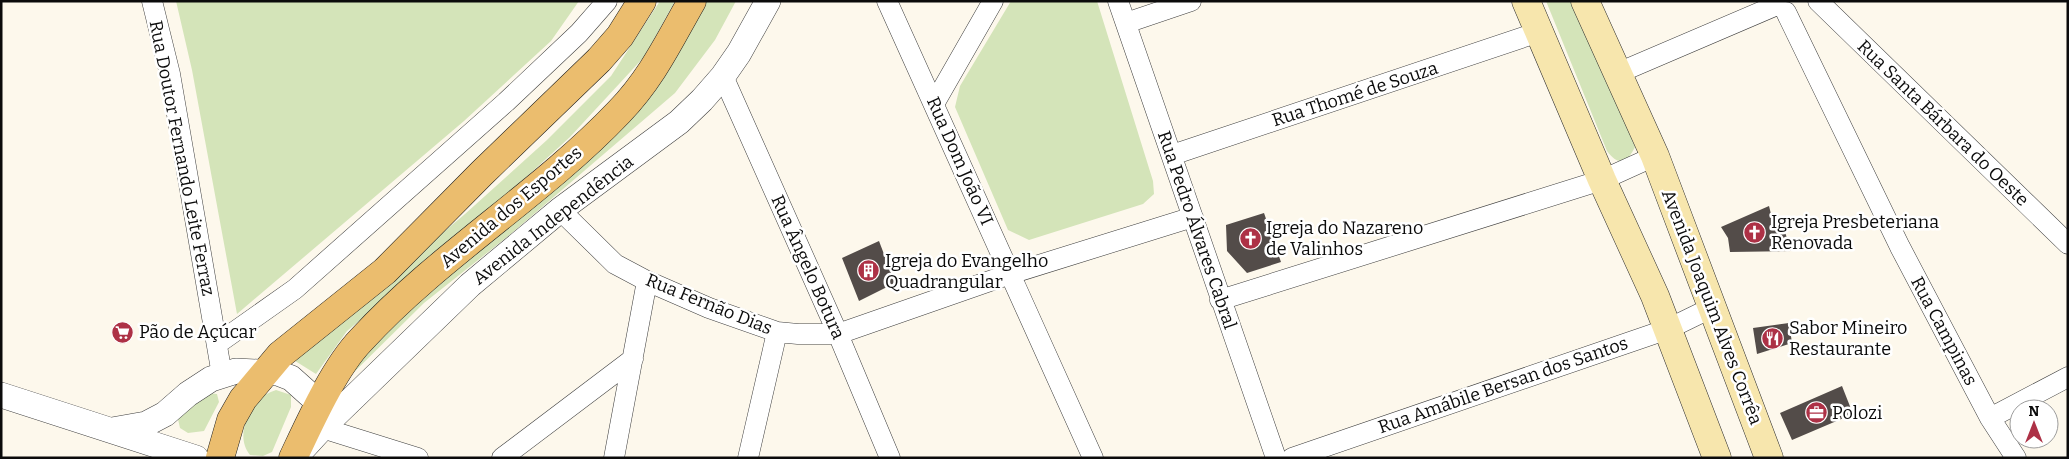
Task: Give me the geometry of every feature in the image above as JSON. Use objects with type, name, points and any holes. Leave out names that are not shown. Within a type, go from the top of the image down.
[{"type":"main road","name":"Avenida dos Esportes","points":[[220,458],[231,420],[243,399],[280,355],[385,271],[482,173],[599,60],[620,36],[642,1]]},
{"type":"main road","name":"Avenida dos Esportes","points":[[294,458],[321,416],[337,373],[367,334],[409,293],[574,155],[620,111],[651,74],[692,1]]},
{"type":"main road","points":[[1526,1],[1602,180],[1655,296],[1717,458]]},
{"type":"main road","name":"Avenida Joaquim Alves Corrêa","points":[[1585,1],[1655,156],[1769,458]]},
{"type":"street","name":"Rua Doutor Fernando Leite Ferraz","points":[[152,1],[170,74],[222,375]]},
{"type":"street","points":[[217,344],[295,289],[506,102],[579,33],[606,1]]},
{"type":"street","name":"Avenida Independência","points":[[321,416],[470,285],[560,210],[678,122],[723,76],[739,54],[768,1]]},
{"type":"street","name":"Rua Dom João VI","points":[[887,1],[1093,458]]},
{"type":"street","points":[[934,104],[993,1]]},
{"type":"street","name":"Rua Pedro Álvares Cabral","points":[[1118,1],[1276,458]]},
{"type":"street","points":[[1126,23],[1191,1]]},
{"type":"street","points":[[1618,73],[1779,6],[1798,11],[1803,8],[1807,1]]},
{"type":"street","name":"Rua Santa Bárbara do Oeste","points":[[1818,1],[2068,244]]},
{"type":"street","name":"Rua Campinas","points":[[1779,6],[1900,247],[1990,418],[2016,458]]},
{"type":"street","name":"Rua Thomé de Souza","points":[[1172,155],[1539,32]]},
{"type":"street","name":"Rua Ângelo Botura","points":[[723,76],[838,334],[890,458]]},
{"type":"street","points":[[1220,300],[1602,180],[1655,156]]},
{"type":"street","name":"Rua Fernão Dias","points":[[560,210],[615,264],[647,281],[710,308],[777,332],[798,334],[838,334],[1010,274],[1193,217]]},
{"type":"street","points":[[614,458],[647,281]]},
{"type":"street","name":"Rua Amábile Bersan dos Santos","points":[[1292,458],[1668,329],[1712,308]]},
{"type":"street","points":[[748,458],[777,332]]},
{"type":"street","points":[[502,458],[633,359]]},
{"type":"street","points":[[112,430],[146,424],[165,414],[188,394],[211,379],[222,375],[236,371],[278,373],[291,378],[321,416],[418,458]]},
{"type":"street","points":[[1990,418],[2068,376]]},
{"type":"street","points":[[1,395],[196,458]]},
{"type":"street","points":[[165,414],[168,450]]},
{"type":"green space","points":[[176,1],[579,1],[551,41],[464,121],[237,314],[192,70]]},
{"type":"green space","points":[[660,1],[675,1],[644,57],[570,137],[476,223],[347,331],[316,374],[284,354],[388,279],[465,214],[547,140],[611,76]]},
{"type":"green space","points":[[702,1],[736,1],[715,40],[675,93],[507,237],[424,303],[340,386],[364,347],[526,207]]},
{"type":"green space","points":[[1011,1],[1097,1],[1153,181],[1154,194],[1143,204],[1029,240],[1008,230],[955,107],[960,86]]},
{"type":"green space","points":[[1546,1],[1576,1],[1635,147],[1626,160],[1619,161],[1607,151]]},
{"type":"green space","points":[[276,390],[291,395],[291,407],[272,452],[263,456],[250,455],[246,448],[243,433],[247,417],[262,397]]},
{"type":"green space","points":[[207,393],[217,394],[219,402],[204,431],[188,433],[180,428],[177,415]]},
{"type":"building","name":"Igreja Presbeteriana Renovada","points":[[1769,206],[1771,214],[1778,214],[1792,251],[1730,252],[1728,238],[1721,227]]},
{"type":"building","name":"Igreja do Nazareno de Valinhos","points":[[1264,213],[1281,262],[1247,273],[1227,251],[1226,225]]},
{"type":"building","name":"Igreja do Evangelho Quadrangular","points":[[879,241],[895,283],[859,301],[842,258]]},
{"type":"building","name":"Sabor Mineiro Restaurante","points":[[1789,323],[1792,343],[1757,354],[1753,328]]},
{"type":"building","name":"Polozi","points":[[1842,386],[1853,414],[1792,440],[1780,413]]},
{"type":"place","name":"Igreja Presbeteriana Renovada","points":[[1755,232]]},
{"type":"place","name":"Igreja do Nazareno de Valinhos","points":[[1250,238]]},
{"type":"place","name":"Igreja do Evangelho Quadrangular","points":[[869,271]]},
{"type":"place","name":"Pão de Açúcar","points":[[123,332]]},
{"type":"place","name":"Sabor Mineiro Restaurante","points":[[1773,338]]},
{"type":"place","name":"Polozi","points":[[1816,413]]}]
